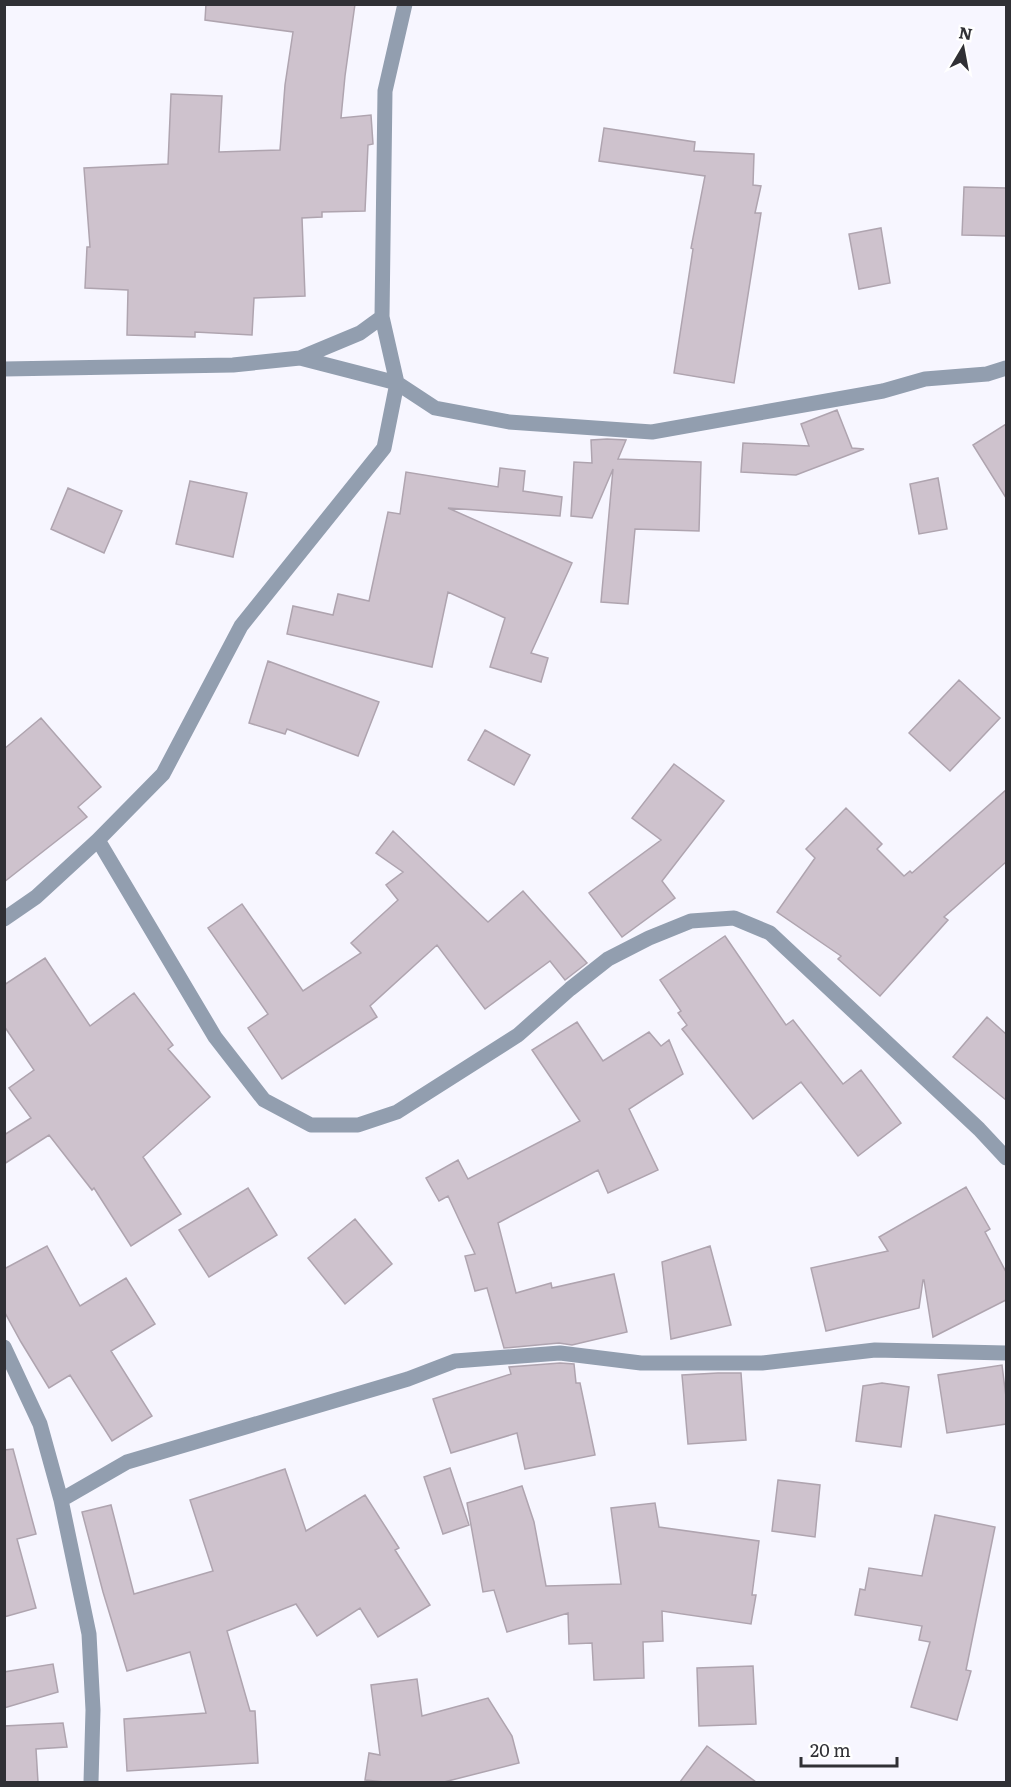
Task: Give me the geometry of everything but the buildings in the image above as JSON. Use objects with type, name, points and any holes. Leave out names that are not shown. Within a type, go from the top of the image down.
[{"type":"street","points":[[4,919],[36,897],[98,840],[163,774],[241,626],[384,448],[397,383],[382,317],[385,91],[405,4]]},
{"type":"street","points":[[4,369],[233,365],[300,358],[360,333],[382,317]]},
{"type":"street","points":[[300,358],[397,383],[435,408],[509,422],[652,432],[883,391],[925,379],[987,374],[1006,368]]},
{"type":"street","points":[[98,840],[215,1037],[264,1100],[311,1125],[358,1125],[397,1112],[518,1035],[608,959],[649,938],[691,921],[734,918],[770,933],[1006,1158]]},
{"type":"street","points":[[4,1347],[40,1424],[61,1500],[89,1634],[93,1710],[91,1782]]},
{"type":"street","points":[[61,1500],[127,1462],[408,1379],[455,1361],[560,1353],[641,1363],[762,1363],[875,1350],[1006,1353]]}]
